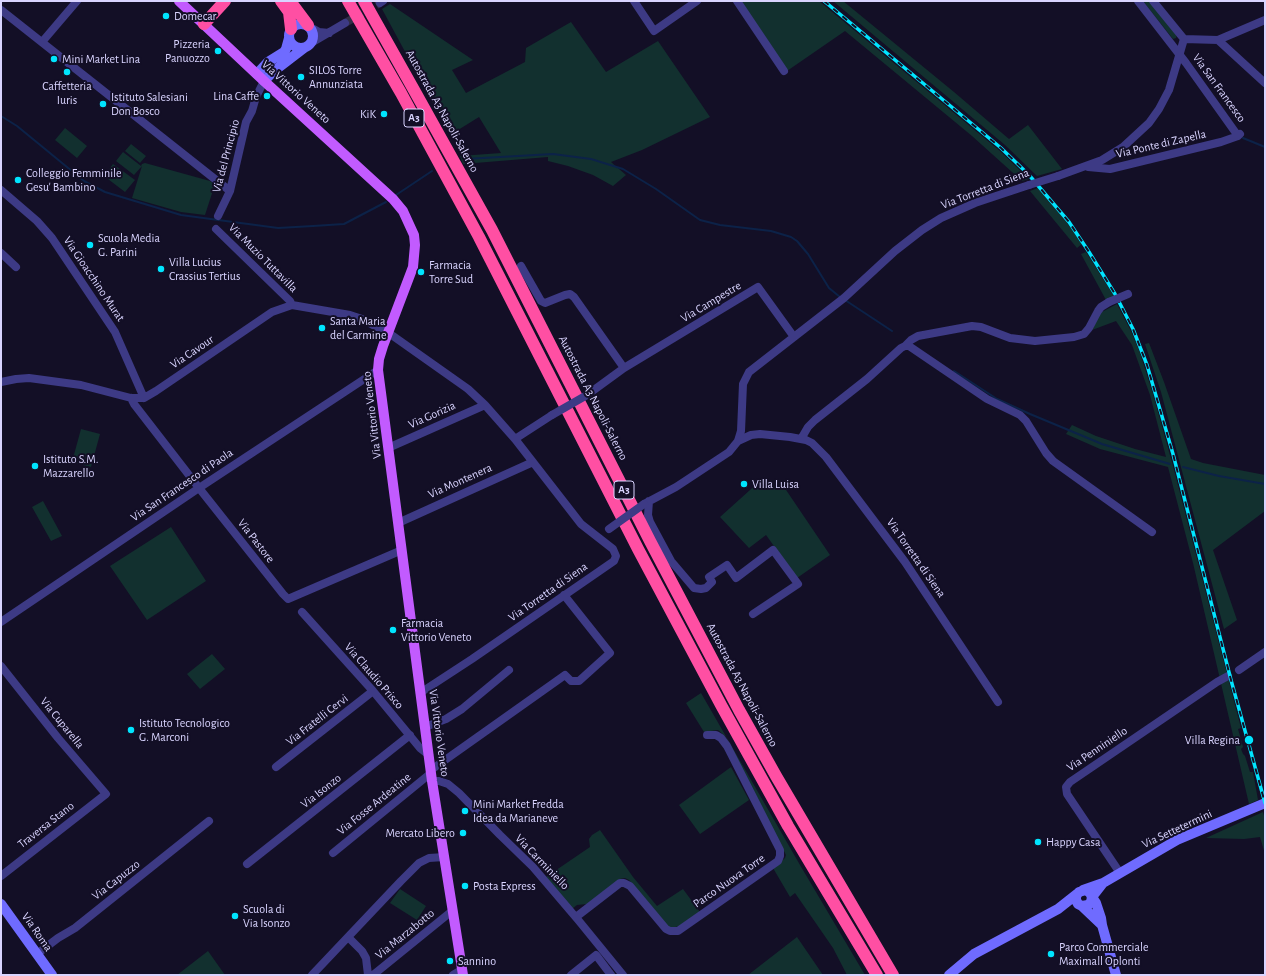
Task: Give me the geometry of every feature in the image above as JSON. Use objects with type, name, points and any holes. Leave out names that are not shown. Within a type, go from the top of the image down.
[{"type":"highway","points":[[204,24],[225,1]]},
{"type":"highway","points":[[281,1],[289,12],[290,34]]},
{"type":"highway","points":[[290,1],[309,26]]},
{"type":"highway","points":[[342,1],[366,32]]},
{"type":"highway","name":"A3","points":[[348,1],[479,237],[638,549],[721,705],[788,826],[877,975]]},
{"type":"highway","name":"Autostrada A3 Napoli-Salerno","points":[[364,1],[492,230],[650,541],[739,710],[893,975]]},
{"type":"highway","points":[[378,2],[405,63],[414,90]]},
{"type":"main road","name":"Via Vittorio Veneto","points":[[180,1],[264,81],[393,199],[403,211],[414,235],[415,245],[413,267],[379,359],[378,370],[431,774],[463,972]]},
{"type":"main road","points":[[257,74],[268,62],[284,52],[290,34],[297,24],[301,23],[309,26],[314,37],[308,45],[274,71],[264,81]]},
{"type":"main road","points":[[290,34],[295,46],[308,45]]},
{"type":"main road","name":"Via Settetermini","points":[[949,975],[974,954],[1058,909],[1080,892],[1103,883],[1177,840],[1265,803]]},
{"type":"main road","name":"Via Settetermini","points":[[1092,897],[1103,883]]},
{"type":"main road","points":[[1102,926],[1076,900],[1080,892],[1090,893],[1096,903],[1116,975]]},
{"type":"main road","points":[[1081,906],[1090,904],[1092,897]]},
{"type":"main road","name":"Via Roma","points":[[1,904],[52,975]]},
{"type":"main road","name":"Via Settetermini","points":[[1058,909],[1081,906]]},
{"type":"street","points":[[42,42],[77,1]]},
{"type":"street","points":[[634,1],[654,31],[697,1]]},
{"type":"street","points":[[737,1],[784,71]]},
{"type":"street","name":"Via San Francesco","points":[[1138,1],[1239,135]]},
{"type":"street","points":[[1153,1],[1184,38],[1218,40],[1265,20]]},
{"type":"street","points":[[1,10],[230,191]]},
{"type":"street","points":[[308,45],[345,23]]},
{"type":"street","points":[[309,26],[319,32],[329,33]]},
{"type":"street","name":"Via Torretta di Siena","points":[[420,693],[472,659],[614,560],[616,556],[613,550],[600,539],[609,529],[647,502],[676,486],[729,452],[738,441],[742,426],[743,384],[746,376],[755,367],[844,298],[894,251],[922,230],[942,218],[975,203],[1102,160],[1123,146],[1149,123],[1159,109],[1169,90],[1184,38]]},
{"type":"street","points":[[1218,40],[1265,83]]},
{"type":"street","name":"Via del Principio","points":[[218,216],[230,191],[246,122],[264,81]]},
{"type":"street","name":"Via Ponte di Zapella","points":[[1085,166],[1110,169],[1221,142],[1239,135]]},
{"type":"street","name":"Via Gioacchino Murat","points":[[1,190],[37,221],[52,238],[115,332],[144,398]]},
{"type":"street","name":"Via Muzio Tuttavilla","points":[[216,229],[290,301],[292,305]]},
{"type":"street","points":[[1,253],[16,267]]},
{"type":"street","points":[[521,266],[541,302],[546,304],[570,294],[574,297],[624,368]]},
{"type":"street","name":"Via Campestre","points":[[515,439],[587,395],[624,368],[758,287],[794,337]]},
{"type":"street","points":[[801,439],[815,420],[866,379],[901,348],[906,346],[910,340],[918,336],[972,326],[981,327],[1010,338],[1023,340],[1035,341],[1074,337],[1084,334],[1101,307],[1128,294]]},
{"type":"street","name":"Via Cavour","points":[[144,398],[272,312],[292,305],[350,315],[362,319],[388,333]]},
{"type":"street","points":[[388,333],[479,398],[515,439],[581,524],[600,539]]},
{"type":"street","points":[[906,346],[915,349],[987,399],[1020,415],[1026,421],[1046,453],[1053,461],[1152,532]]},
{"type":"street","name":"Via San Francesco di Paola","points":[[1,622],[199,488],[378,370]]},
{"type":"street","points":[[1,382],[29,378],[59,381],[103,390],[131,398],[144,398]]},
{"type":"street","name":"Via Pastore","points":[[131,398],[134,404],[199,488],[288,599],[402,550]]},
{"type":"street","name":"Via Gorizia","points":[[388,448],[485,404]]},
{"type":"street","name":"Via Torretta di Siena","points":[[738,441],[751,435],[760,434],[801,439],[812,443],[826,457],[905,562],[998,702]]},
{"type":"street","name":"Via Montenera","points":[[398,523],[533,462]]},
{"type":"street","points":[[647,502],[650,522],[671,561],[694,588],[706,588],[712,582],[709,577],[727,565],[736,578],[773,550],[798,584],[753,614]]},
{"type":"street","name":"Via Fosse Ardeatine","points":[[333,853],[431,774],[542,691],[565,675],[571,681],[579,681],[610,653],[564,595]]},
{"type":"street","name":"Via Claudio Prisco","points":[[302,612],[373,691],[420,748],[429,755]]},
{"type":"street","points":[[1239,670],[1265,652]]},
{"type":"street","name":"Via Cuparella","points":[[2,669],[106,794]]},
{"type":"street","points":[[425,727],[462,709],[509,670]]},
{"type":"street","name":"Via Penniniello","points":[[1120,873],[1067,794],[1066,787],[1070,782],[1228,676]]},
{"type":"street","name":"Via Fratelli Cervi","points":[[276,767],[373,691]]},
{"type":"street","name":"Parco Nuova Torre","points":[[576,917],[620,883],[624,883],[630,886],[666,929],[670,931],[678,931],[778,861],[780,850],[726,746],[721,738],[716,734],[707,735]]},
{"type":"street","name":"Via Isonzo","points":[[247,864],[410,735]]},
{"type":"street","name":"Via Carminiello","points":[[431,774],[439,781],[448,784],[459,793],[537,872],[623,975]]},
{"type":"street","name":"Traversa Stano","points":[[1,876],[106,794]]},
{"type":"street","name":"Via Capuzzo","points":[[37,954],[58,938],[75,928],[209,821]]},
{"type":"street","points":[[312,975],[419,863],[429,858],[444,857]]},
{"type":"street","name":"Via Marzabotto","points":[[374,975],[452,911]]},
{"type":"street","points":[[348,936],[362,951],[366,958],[368,975]]},
{"type":"street","points":[[571,975],[596,956],[611,975]]},
{"type":"street","points":[[454,975],[463,972]]},
{"type":"green space","points":[[739,1],[819,1],[1000,151],[1029,179],[1022,181],[972,136],[845,31],[787,71]]},
{"type":"green space","points":[[833,1],[843,1],[1009,139],[1028,125],[1062,169],[1037,176],[1005,145]]},
{"type":"green space","points":[[1143,1],[1150,1],[1177,34],[1176,38],[1173,39]]},
{"type":"green space","points":[[390,4],[473,60],[452,70],[466,93],[525,62],[526,48],[571,22],[606,72],[658,41],[710,117],[642,150],[611,162],[626,175],[613,186],[593,175],[548,161],[548,157],[463,164],[460,156],[501,153],[479,117],[450,135],[382,9]]},
{"type":"green space","points":[[65,128],[87,146],[77,158],[55,140]]},
{"type":"green space","points":[[131,144],[146,156],[140,163],[125,151]]},
{"type":"green space","points":[[123,152],[141,166],[145,163],[210,181],[215,184],[205,215],[181,212],[132,198],[142,166],[134,175],[116,161]]},
{"type":"green space","points":[[113,164],[135,180],[125,192],[104,176]]},
{"type":"green space","points":[[1038,188],[1065,220],[1082,244],[1077,248],[1030,191]]},
{"type":"green space","points":[[1086,252],[1114,296],[1106,300],[1081,254]]},
{"type":"green space","points":[[1117,304],[1131,331],[1140,353],[1173,466],[1241,728],[1238,729],[1243,747],[1241,749],[1250,772],[1253,772],[1258,800],[1249,804],[1193,563],[1168,467],[1100,449],[1066,434],[1072,425],[1096,436],[1135,449],[1166,457],[1150,395],[1132,345],[1116,321],[1092,330],[1100,313]]},
{"type":"green space","points":[[1149,343],[1191,459],[1203,463],[1265,475],[1265,511],[1213,550],[1237,620],[1224,629],[1161,392],[1145,344]]},
{"type":"green space","points":[[81,429],[100,434],[91,467],[72,462]]},
{"type":"green space","points":[[760,481],[769,490],[780,481],[830,555],[797,578],[766,535],[749,548],[720,517]]},
{"type":"green space","points":[[43,501],[62,536],[51,541],[32,507]]},
{"type":"green space","points":[[171,527],[206,581],[147,620],[110,566]]},
{"type":"green space","points":[[212,654],[225,669],[200,689],[187,674]]},
{"type":"green space","points":[[701,693],[865,975],[847,975],[833,948],[795,893],[790,897],[773,868],[785,858],[786,855],[726,737],[718,730],[704,732],[686,703]]},
{"type":"green space","points":[[731,767],[749,800],[700,834],[679,805]]},
{"type":"green space","points":[[1263,812],[1265,819],[1265,854],[1260,837],[1244,839],[1206,838]]},
{"type":"green space","points":[[600,830],[633,877],[657,906],[683,889],[700,912],[681,926],[670,928],[629,880],[625,878],[620,879],[587,904],[577,905],[572,909],[546,877],[590,847],[589,839]]},
{"type":"green space","points":[[400,889],[426,906],[417,920],[390,903]]},
{"type":"green space","points":[[797,937],[823,975],[748,975]]},
{"type":"green space","points":[[208,951],[225,975],[177,975]]},
{"type":"waterway","points":[[1,116],[17,126],[84,181],[105,192],[181,215],[278,228],[313,226],[344,224],[386,202]]},
{"type":"waterway","points":[[1243,138],[1265,147]]},
{"type":"waterway","points":[[465,159],[553,154],[591,159],[623,169],[656,189],[700,220],[720,225],[771,231],[791,237],[797,241],[808,254],[829,288],[840,297]]},
{"type":"waterway","points":[[396,195],[432,171]]},
{"type":"waterway","points":[[845,300],[892,331]]},
{"type":"waterway","points":[[954,371],[997,399],[1030,414],[1102,444],[1170,464]]},
{"type":"waterway","points":[[1183,467],[1219,476],[1265,484]]},
{"type":"tunnel","points":[[345,23],[380,3]]},
{"type":"railway","points":[[824,1],[1001,148],[1029,175],[1069,222],[1115,294],[1133,329],[1147,365],[1173,454],[1231,680],[1265,803]]},
{"type":"place","name":"Domecar","points":[[166,16]]},
{"type":"place","name":"Pizzeria Panuozzo","points":[[218,51]]},
{"type":"place","name":"Mini Market Lina","points":[[54,59]]},
{"type":"place","name":"Caffetteria Iuris","points":[[67,72]]},
{"type":"place","name":"SILOS Torre Annunziata","points":[[301,77]]},
{"type":"place","name":"Lina Caffe","points":[[267,96]]},
{"type":"place","name":"Istituto Salesiani Don Bosco","points":[[103,104]]},
{"type":"place","name":"KiK","points":[[384,114]]},
{"type":"place","name":"Colleggio Femminile Gesu' Bambino","points":[[18,180]]},
{"type":"place","name":"Scuola Media G. Parini","points":[[90,245]]},
{"type":"place","name":"Villa Lucius Crassius Tertius","points":[[161,269]]},
{"type":"place","name":"Farmacia Torre Sud","points":[[421,272]]},
{"type":"place","name":"Santa Maria del Carmine","points":[[322,328]]},
{"type":"place","name":"Istituto S.M. Mazzarello","points":[[35,466]]},
{"type":"place","name":"Villa Luisa","points":[[744,484]]},
{"type":"place","name":"Farmacia Vittorio Veneto","points":[[393,630]]},
{"type":"place","name":"Istituto Tecnologico G. Marconi","points":[[131,730]]},
{"type":"place","name":"Villa Regina","points":[[1249,740]]},
{"type":"place","name":"Mini Market Fredda Idea da Marianeve","points":[[465,811]]},
{"type":"place","name":"Mercato Libero","points":[[463,833]]},
{"type":"place","name":"Happy Casa","points":[[1038,842]]},
{"type":"place","name":"Posta Express","points":[[465,886]]},
{"type":"place","name":"Scuola di Via Isonzo","points":[[235,916]]},
{"type":"place","name":"Parco Commerciale Maximall Oplonti","points":[[1051,954]]},
{"type":"place","name":"Sannino","points":[[450,961]]}]
